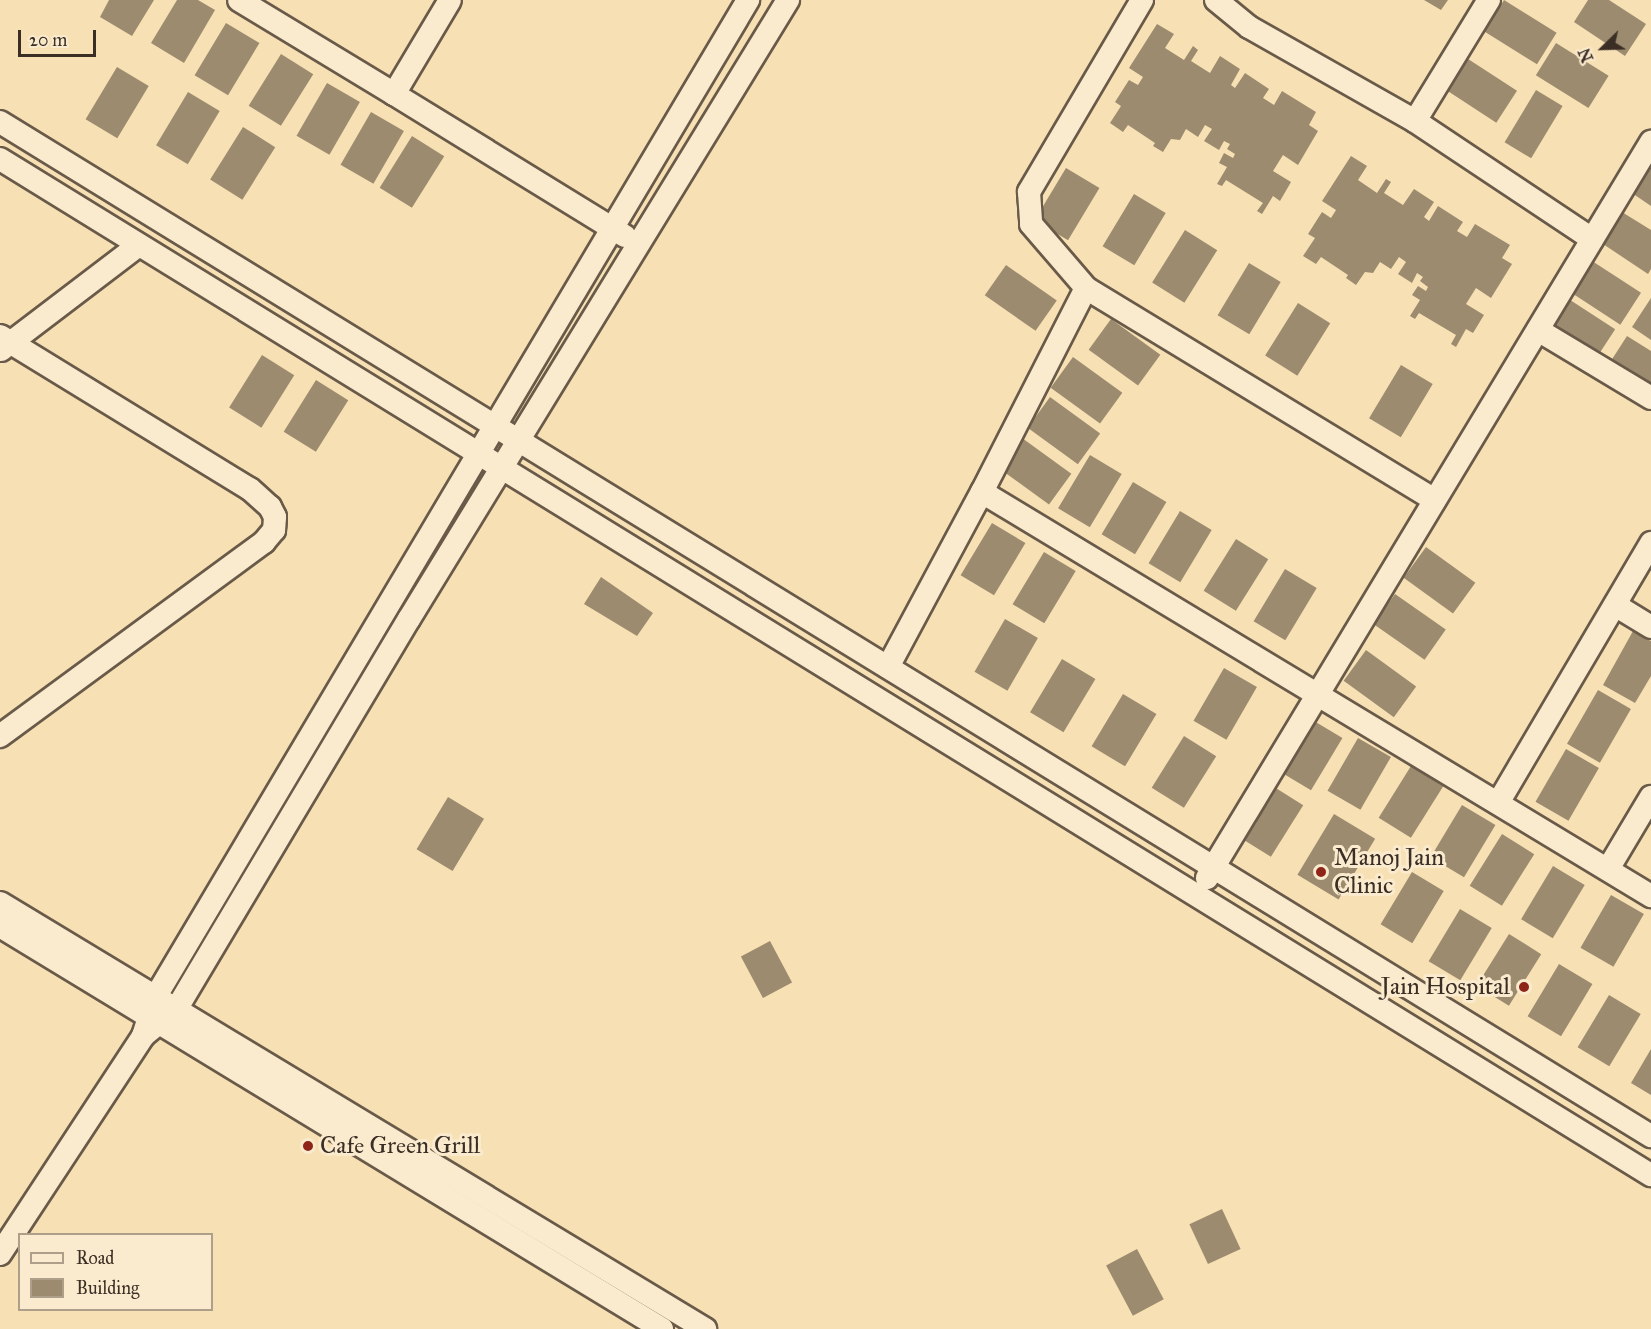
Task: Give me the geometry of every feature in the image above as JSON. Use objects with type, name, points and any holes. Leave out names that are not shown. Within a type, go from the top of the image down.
[{"type":"street","points":[[239,0],[639,244]]},
{"type":"street","points":[[394,94],[450,0]]},
{"type":"street","points":[[0,1254],[151,1018],[478,454],[748,0]]},
{"type":"street","points":[[151,1018],[177,1008],[501,468],[784,7],[755,0]]},
{"type":"street","points":[[1142,0],[1029,192],[1031,224],[1086,288],[1435,500]]},
{"type":"street","points":[[1216,0],[1249,27],[1415,121],[1592,239]]},
{"type":"street","points":[[1415,121],[1489,0]]},
{"type":"street","points":[[0,122],[1651,1136]]},
{"type":"street","points":[[1196,895],[1651,142]]},
{"type":"street","points":[[0,159],[1651,1175]]},
{"type":"street","points":[[0,736],[264,542],[274,530],[275,517],[270,507],[250,489],[4,344],[139,245]]},
{"type":"street","points":[[888,667],[982,492],[1086,288]]},
{"type":"street","points":[[1538,330],[1651,398]]},
{"type":"street","points":[[982,492],[1651,896]]},
{"type":"street","points":[[1498,802],[1651,543]]},
{"type":"street","points":[[757,625],[775,598]]},
{"type":"street","points":[[1615,605],[1651,627]]},
{"type":"street","points":[[1608,869],[1651,797]]},
{"type":"street","points":[[0,903],[151,1018]]},
{"type":"street","points":[[0,926],[662,1329]]},
{"type":"street","points":[[177,1008],[705,1329]]},
{"type":"building","points":[[109,0],[154,0],[132,36],[100,17]]},
{"type":"building","points":[[177,0],[198,0],[215,10],[184,63],[151,43]]},
{"type":"building","points":[[1424,0],[1448,0],[1441,10]]},
{"type":"building","points":[[1504,0],[1557,33],[1537,64],[1484,31]]},
{"type":"building","points":[[1588,0],[1609,0],[1646,24],[1625,56],[1574,22]]},
{"type":"building","points":[[226,23],[259,43],[228,95],[195,75]]},
{"type":"building","points":[[1157,24],[1174,34],[1165,48],[1184,60],[1193,46],[1198,50],[1191,61],[1210,73],[1220,56],[1240,69],[1231,85],[1235,88],[1245,73],[1269,89],[1263,98],[1274,105],[1282,91],[1316,112],[1309,125],[1318,131],[1298,165],[1283,155],[1273,171],[1291,182],[1280,201],[1273,196],[1262,214],[1257,211],[1263,203],[1226,180],[1222,186],[1217,184],[1227,167],[1219,163],[1224,153],[1233,158],[1235,154],[1227,149],[1230,144],[1224,141],[1219,150],[1204,141],[1212,129],[1205,125],[1198,137],[1186,129],[1180,140],[1171,139],[1163,152],[1153,146],[1155,143],[1128,125],[1123,132],[1110,123],[1121,106],[1115,102],[1129,80],[1138,85],[1143,77],[1129,68]]},
{"type":"building","points":[[1556,43],[1609,76],[1588,108],[1536,75]]},
{"type":"building","points":[[281,54],[313,74],[281,126],[249,106]]},
{"type":"building","points":[[1465,57],[1517,91],[1496,123],[1444,89]]},
{"type":"building","points":[[117,67],[149,86],[117,138],[86,119]]},
{"type":"building","points":[[327,83],[360,102],[329,155],[296,136]]},
{"type":"building","points":[[1536,90],[1563,106],[1531,158],[1505,142]]},
{"type":"building","points":[[188,92],[220,111],[188,164],[156,145]]},
{"type":"building","points":[[371,112],[404,131],[373,184],[340,165]]},
{"type":"building","points":[[243,127],[275,147],[242,200],[210,180]]},
{"type":"building","points":[[412,136],[444,156],[412,208],[380,188]]},
{"type":"building","points":[[1351,156],[1367,166],[1358,180],[1377,193],[1386,179],[1391,182],[1384,193],[1403,205],[1414,189],[1434,202],[1424,217],[1429,221],[1438,206],[1463,222],[1457,231],[1467,237],[1475,224],[1510,245],[1502,258],[1512,264],[1491,298],[1476,288],[1466,304],[1484,315],[1473,333],[1466,329],[1456,347],[1451,344],[1456,335],[1419,313],[1415,319],[1410,316],[1420,300],[1412,295],[1418,286],[1426,291],[1428,287],[1420,281],[1423,277],[1417,273],[1412,283],[1398,274],[1406,262],[1399,257],[1391,269],[1380,262],[1373,273],[1365,272],[1356,285],[1346,278],[1348,275],[1321,257],[1316,264],[1303,256],[1315,238],[1308,234],[1322,212],[1331,218],[1336,210],[1322,201]]},
{"type":"building","points":[[1651,160],[1651,206],[1629,191]]},
{"type":"building","points":[[1066,168],[1099,188],[1068,240],[1035,220]]},
{"type":"building","points":[[1134,194],[1166,213],[1134,265],[1103,246]]},
{"type":"building","points":[[1617,209],[1651,230],[1651,269],[1648,274],[1597,240]]},
{"type":"building","points":[[1185,230],[1217,250],[1184,303],[1152,283]]},
{"type":"building","points":[[1589,259],[1641,293],[1620,325],[1568,291]]},
{"type":"building","points":[[1249,263],[1281,282],[1249,334],[1218,315]]},
{"type":"building","points":[[1006,265],[1057,301],[1036,331],[985,295]]},
{"type":"building","points":[[1564,296],[1615,329],[1594,361],[1543,328]]},
{"type":"building","points":[[1651,298],[1651,340],[1632,327]]},
{"type":"building","points":[[1298,303],[1330,323],[1297,376],[1265,356]]},
{"type":"building","points":[[1111,319],[1160,355],[1138,386],[1089,350]]},
{"type":"building","points":[[1627,336],[1651,351],[1651,396],[1607,367]]},
{"type":"building","points":[[262,355],[294,375],[261,428],[229,408]]},
{"type":"building","points":[[1073,357],[1122,393],[1100,424],[1051,388]]},
{"type":"building","points":[[1401,365],[1433,384],[1401,437],[1369,418]]},
{"type":"building","points":[[316,380],[348,400],[316,452],[284,432]]},
{"type":"building","points":[[1050,397],[1100,433],[1078,464],[1028,428]]},
{"type":"building","points":[[1022,438],[1071,474],[1049,505],[1000,469]]},
{"type":"building","points":[[1090,455],[1122,474],[1090,527],[1058,508]]},
{"type":"building","points":[[1133,482],[1166,502],[1135,554],[1102,534]]},
{"type":"building","points":[[1180,511],[1212,530],[1180,582],[1149,563]]},
{"type":"building","points":[[992,523],[1025,543],[994,595],[961,575]]},
{"type":"building","points":[[1236,539],[1268,559],[1236,611],[1204,591]]},
{"type":"building","points":[[1426,547],[1475,583],[1453,614],[1404,578]]},
{"type":"building","points":[[1044,552],[1076,571],[1044,623],[1013,604]]},
{"type":"building","points":[[1285,569],[1317,588],[1285,640],[1254,621]]},
{"type":"building","points":[[601,577],[653,613],[637,636],[584,604]]},
{"type":"building","points":[[1395,594],[1446,630],[1425,660],[1374,624]]},
{"type":"building","points":[[1005,619],[1038,638],[1007,691],[974,672]]},
{"type":"building","points":[[1633,631],[1651,641],[1651,676],[1635,703],[1603,685]]},
{"type":"building","points":[[1366,650],[1416,686],[1394,717],[1344,681]]},
{"type":"building","points":[[1062,659],[1095,679],[1063,732],[1030,712]]},
{"type":"building","points":[[1224,668],[1257,687],[1226,740],[1194,721]]},
{"type":"building","points":[[1598,690],[1631,709],[1600,763],[1567,744]]},
{"type":"building","points":[[1123,694],[1156,714],[1125,766],[1092,746]]},
{"type":"building","points":[[1309,718],[1342,738],[1311,790],[1278,770]]},
{"type":"building","points":[[1184,736],[1216,756],[1184,808],[1152,788]]},
{"type":"building","points":[[1358,738],[1391,757],[1360,810],[1328,791]]},
{"type":"building","points":[[1566,749],[1599,768],[1568,821],[1536,802]]},
{"type":"building","points":[[1411,766],[1443,786],[1411,838],[1379,818]]},
{"type":"building","points":[[1271,785],[1303,805],[1271,857],[1239,837]]},
{"type":"building","points":[[448,797],[484,819],[453,871],[417,849]]},
{"type":"building","points":[[1462,805],[1495,825],[1464,877],[1431,857]]},
{"type":"building","points":[[1334,814],[1375,839],[1339,900],[1297,875]]},
{"type":"building","points":[[1502,834],[1534,854],[1502,906],[1470,886]]},
{"type":"building","points":[[1553,866],[1585,885],[1553,938],[1521,919]]},
{"type":"building","points":[[1412,872],[1444,891],[1412,943],[1381,924]]},
{"type":"building","points":[[1611,895],[1644,914],[1613,967],[1580,948]]},
{"type":"building","points":[[1460,909],[1492,928],[1460,980],[1429,961]]},
{"type":"building","points":[[1509,934],[1541,954],[1509,1006],[1477,986]]},
{"type":"building","points":[[770,941],[792,982],[763,998],[741,956]]},
{"type":"building","points":[[1559,964],[1592,984],[1561,1036],[1528,1016]]},
{"type":"building","points":[[1609,995],[1641,1014],[1609,1066],[1578,1047]]},
{"type":"building","points":[[1651,1049],[1651,1095],[1631,1083]]},
{"type":"building","points":[[1222,1209],[1241,1249],[1208,1264],[1189,1224]]},
{"type":"building","points":[[1137,1249],[1164,1299],[1133,1316],[1106,1265]]},
{"type":"place","name":"Manoj Jain Clinic","points":[[1321,872]]},
{"type":"place","name":"Jain Hospital","points":[[1524,987]]},
{"type":"place","name":"Cafe Green Grill","points":[[308,1146]]}]
